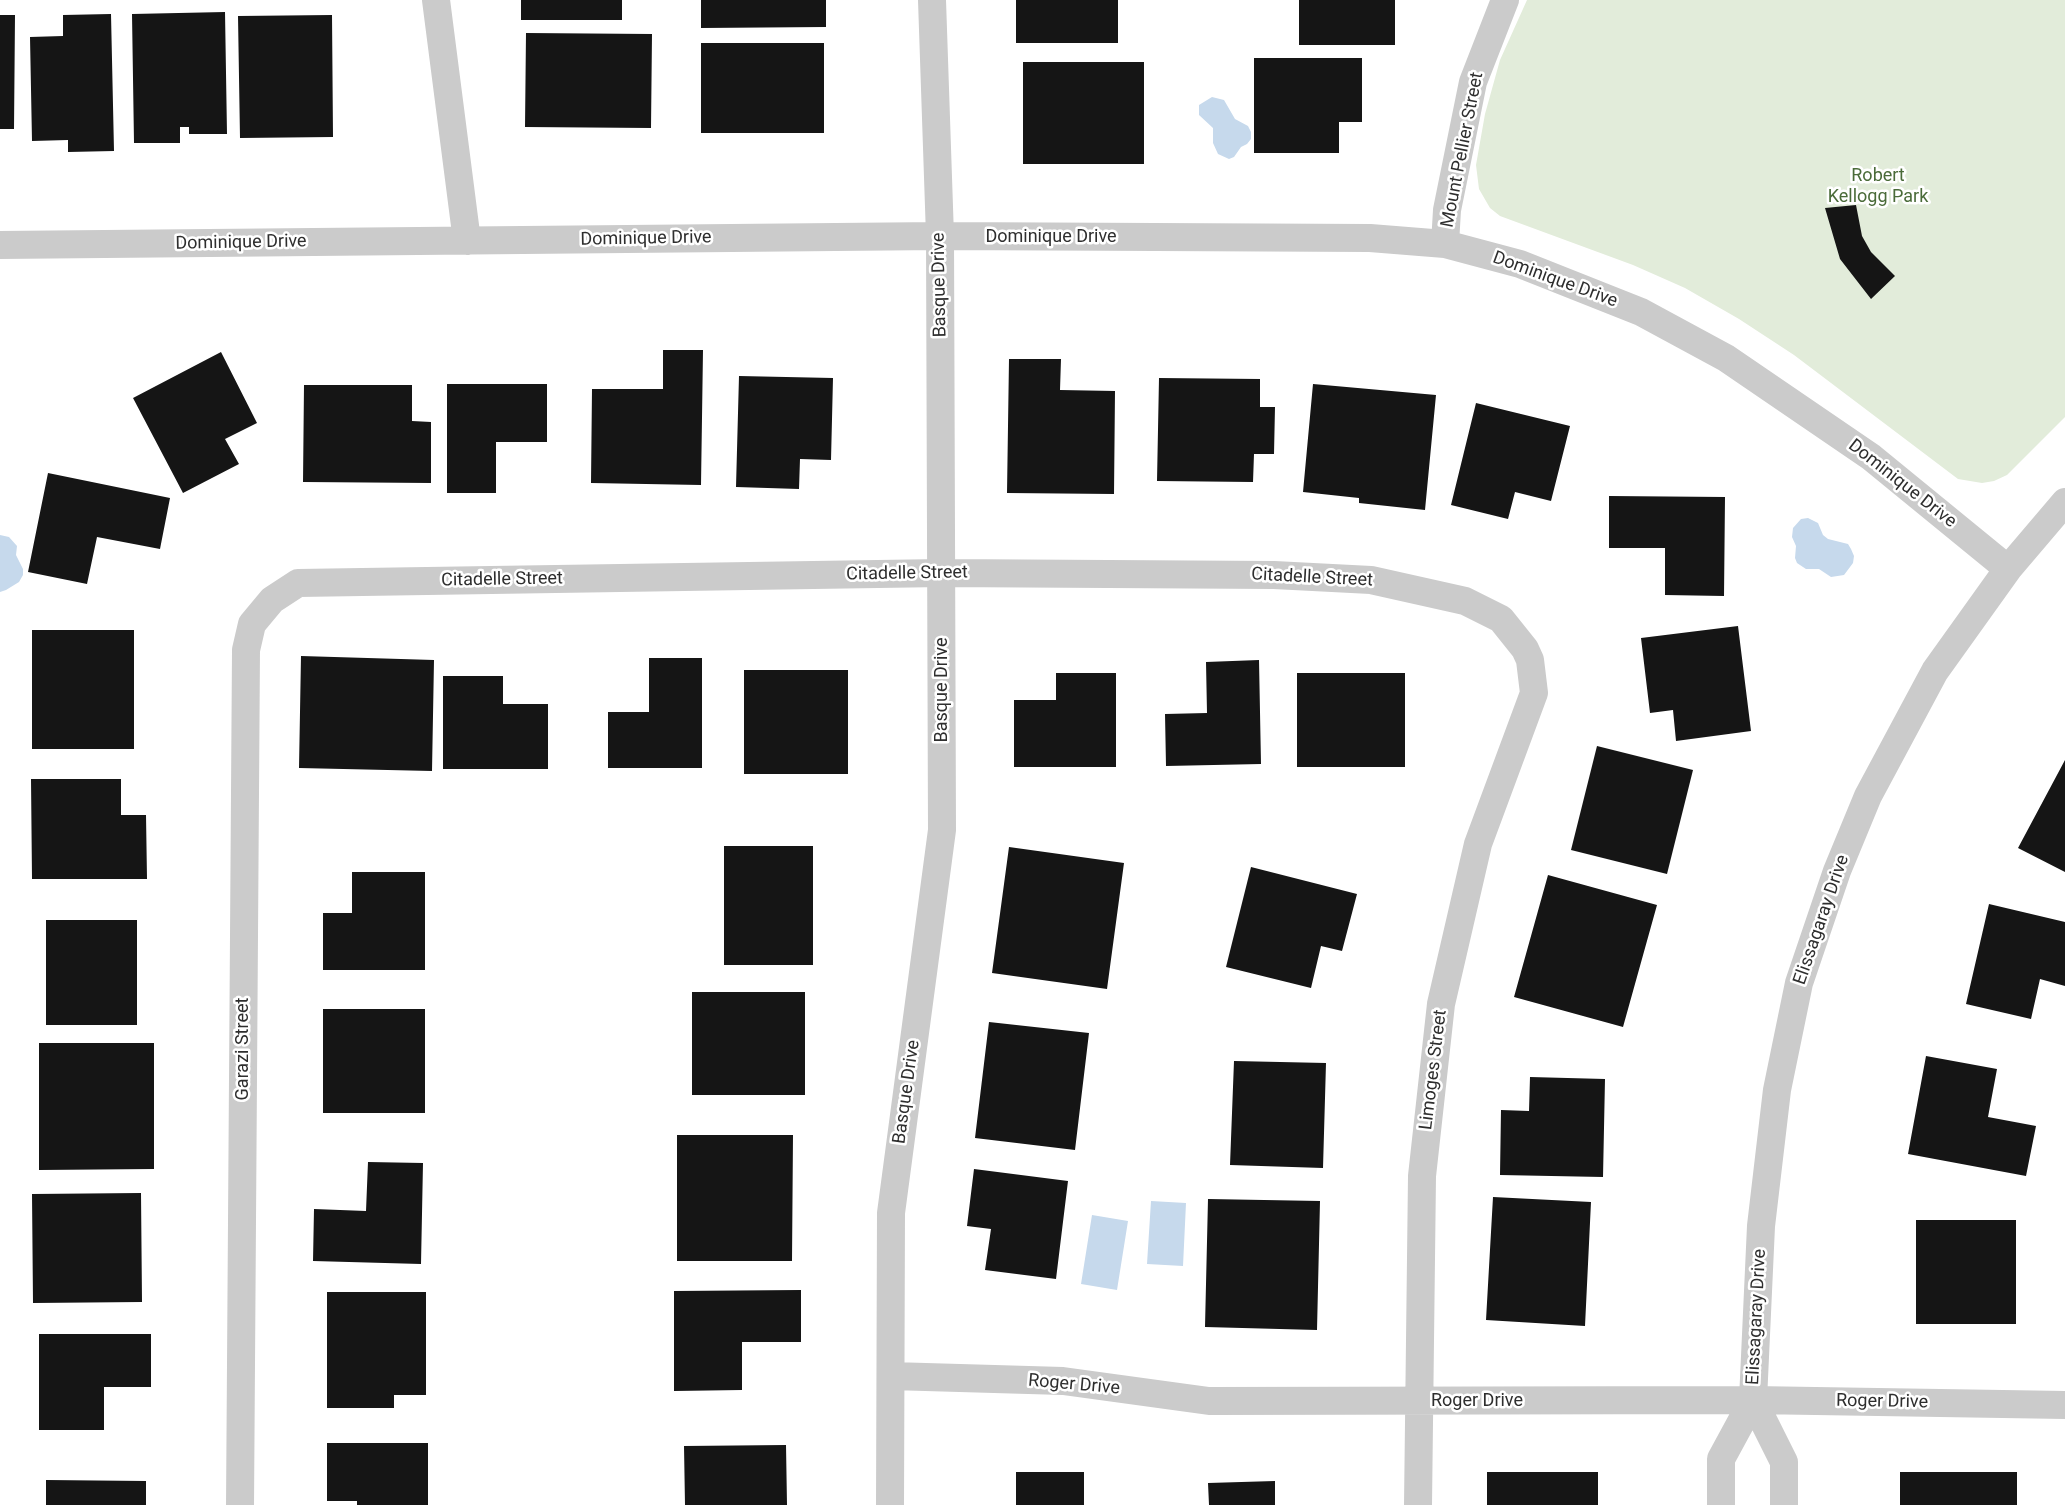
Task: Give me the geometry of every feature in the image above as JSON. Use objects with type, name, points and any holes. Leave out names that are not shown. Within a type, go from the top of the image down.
[{"type":"street","points":[[436,0],[467,241]]},
{"type":"street","name":"Basque Drive","points":[[890,1505],[891,1213],[942,830],[940,236],[932,0]]},
{"type":"street","name":"Mount Pellier Street","points":[[1445,244],[1447,210],[1473,82],[1505,0]]},
{"type":"street","name":"Dominique Drive","points":[[0,245],[940,236],[1370,238],[1445,244],[1520,264],[1641,312],[1726,358],[1871,457],[2008,569]]},
{"type":"street","name":"Elissagaray Drive","points":[[1721,1505],[1721,1459],[1753,1400],[1761,1226],[1777,1090],[1799,983],[1837,870],[1868,796],[1935,671],[2008,569],[2065,502]]},
{"type":"street","name":"Citadelle Street","points":[[272,600],[298,583],[942,572],[1274,575],[1371,580],[1465,601],[1501,619],[1525,650]]},
{"type":"street","name":"Garazi Street","points":[[240,1505],[246,650],[252,624],[272,600]]},
{"type":"street","name":"Limoges Street","points":[[1418,1505],[1422,1176],[1441,1004],[1478,844],[1534,693],[1530,660],[1525,650]]},
{"type":"street","name":"Roger Drive","points":[[891,1376],[1063,1381],[1209,1401],[1753,1400],[2065,1405]]},
{"type":"street","name":"Elissagaray Drive","points":[[1753,1400],[1784,1462],[1784,1505]]},
{"type":"green space","name":"Robert Kellogg Park","points":[[1527,0],[2065,0],[2065,417],[2007,475],[1994,481],[1982,483],[1958,479],[1794,355],[1739,319],[1685,288],[1633,265],[1500,216],[1490,208],[1479,189],[1476,165],[1485,114],[1500,60]]},
{"type":"water","points":[[1212,97],[1224,100],[1235,119],[1248,126],[1251,132],[1251,139],[1247,144],[1241,147],[1234,157],[1229,159],[1218,154],[1213,143],[1213,128],[1199,115],[1199,105]]},
{"type":"water","points":[[1808,518],[1818,523],[1823,535],[1828,539],[1848,544],[1854,556],[1853,563],[1844,575],[1831,577],[1819,569],[1806,569],[1797,563],[1795,558],[1796,546],[1792,537],[1793,528],[1801,519]]},
{"type":"water","points":[[0,535],[9,537],[17,546],[16,555],[23,569],[23,575],[19,582],[0,592]]},
{"type":"water","points":[[1151,1201],[1186,1203],[1183,1266],[1147,1264]]},
{"type":"water","points":[[1092,1215],[1128,1221],[1117,1290],[1081,1284]]},
{"type":"building","points":[[521,0],[622,0],[622,20],[521,20]]},
{"type":"building","points":[[701,0],[826,0],[826,27],[701,28]]},
{"type":"building","points":[[1016,0],[1118,0],[1118,43],[1016,43]]},
{"type":"building","points":[[1299,0],[1395,0],[1395,45],[1299,45]]},
{"type":"building","points":[[225,12],[227,134],[189,134],[189,127],[180,127],[180,143],[134,143],[132,14]]},
{"type":"building","points":[[111,14],[114,151],[68,152],[68,140],[32,141],[30,37],[63,36],[63,15]]},
{"type":"building","points":[[0,15],[15,15],[14,129],[0,129]]},
{"type":"building","points":[[332,15],[333,137],[240,138],[238,16]]},
{"type":"building","points":[[526,33],[652,34],[651,128],[525,127]]},
{"type":"building","points":[[701,43],[824,43],[824,133],[701,133]]},
{"type":"building","points":[[1254,58],[1362,58],[1362,122],[1339,122],[1339,153],[1254,153]]},
{"type":"building","points":[[1023,62],[1144,62],[1144,164],[1023,164]]},
{"type":"building","points":[[1856,205],[1862,236],[1871,252],[1895,276],[1871,299],[1840,259],[1825,208]]},
{"type":"building","points":[[663,350],[703,350],[701,485],[591,483],[592,389],[663,389]]},
{"type":"building","points":[[221,352],[257,423],[225,439],[239,464],[183,493],[133,398]]},
{"type":"building","points":[[1009,359],[1061,359],[1060,390],[1115,391],[1114,494],[1007,493]]},
{"type":"building","points":[[739,376],[833,378],[831,460],[800,459],[799,489],[736,487]]},
{"type":"building","points":[[1159,378],[1260,379],[1260,407],[1275,407],[1274,454],[1254,454],[1253,482],[1157,481]]},
{"type":"building","points":[[447,384],[547,384],[547,442],[496,442],[496,493],[447,493]]},
{"type":"building","points":[[1313,384],[1436,395],[1425,510],[1359,503],[1359,498],[1303,492]]},
{"type":"building","points":[[304,385],[412,385],[412,421],[431,422],[431,483],[303,482]]},
{"type":"building","points":[[1476,403],[1570,426],[1551,501],[1515,492],[1508,519],[1451,505]]},
{"type":"building","points":[[48,473],[170,498],[160,549],[97,537],[87,584],[28,572]]},
{"type":"building","points":[[1609,496],[1725,497],[1724,596],[1665,595],[1665,548],[1609,548]]},
{"type":"building","points":[[1738,626],[1751,731],[1676,741],[1673,710],[1650,713],[1641,638]]},
{"type":"building","points":[[32,630],[134,630],[134,749],[32,749]]},
{"type":"building","points":[[301,656],[434,660],[432,771],[299,768]]},
{"type":"building","points":[[649,658],[702,658],[702,768],[608,768],[608,712],[649,712]]},
{"type":"building","points":[[1259,660],[1261,764],[1166,766],[1165,714],[1207,713],[1206,662]]},
{"type":"building","points":[[744,670],[848,670],[848,774],[744,774]]},
{"type":"building","points":[[1056,673],[1116,673],[1116,767],[1014,767],[1014,700],[1056,700]]},
{"type":"building","points":[[1297,673],[1405,673],[1405,767],[1297,767]]},
{"type":"building","points":[[443,676],[503,676],[503,704],[548,704],[548,769],[443,769]]},
{"type":"building","points":[[1597,746],[1693,770],[1667,874],[1571,850]]},
{"type":"building","points":[[2065,760],[2065,872],[2018,848]]},
{"type":"building","points":[[31,779],[121,779],[121,815],[146,815],[147,879],[32,879]]},
{"type":"building","points":[[724,846],[813,846],[813,965],[724,965]]},
{"type":"building","points":[[1009,847],[1124,863],[1107,989],[992,973]]},
{"type":"building","points":[[1251,867],[1357,894],[1342,951],[1321,946],[1311,988],[1226,967]]},
{"type":"building","points":[[352,872],[425,872],[425,970],[323,970],[323,913],[352,913]]},
{"type":"building","points":[[1548,875],[1657,905],[1623,1027],[1514,997]]},
{"type":"building","points":[[1989,904],[2065,922],[2065,986],[2040,979],[2031,1019],[1966,1004]]},
{"type":"building","points":[[46,920],[137,920],[137,1025],[46,1025]]},
{"type":"building","points":[[692,992],[805,992],[805,1095],[692,1095]]},
{"type":"building","points":[[323,1009],[425,1009],[425,1113],[323,1113]]},
{"type":"building","points":[[989,1022],[1089,1033],[1075,1150],[975,1138]]},
{"type":"building","points":[[39,1043],[154,1043],[154,1169],[39,1170]]},
{"type":"building","points":[[1926,1056],[1997,1069],[1988,1117],[2036,1126],[2026,1176],[1908,1154]]},
{"type":"building","points":[[1234,1061],[1326,1063],[1323,1168],[1230,1165]]},
{"type":"building","points":[[1530,1077],[1605,1079],[1603,1177],[1500,1175],[1501,1110],[1529,1111]]},
{"type":"building","points":[[677,1135],[793,1135],[792,1261],[677,1261]]},
{"type":"building","points":[[368,1162],[423,1163],[421,1264],[313,1261],[314,1209],[366,1211]]},
{"type":"building","points":[[974,1169],[1068,1181],[1056,1279],[985,1270],[991,1229],[967,1226]]},
{"type":"building","points":[[141,1193],[142,1302],[33,1303],[32,1194]]},
{"type":"building","points":[[1493,1197],[1591,1202],[1585,1326],[1486,1320]]},
{"type":"building","points":[[1208,1199],[1320,1201],[1317,1330],[1205,1327]]},
{"type":"building","points":[[1916,1220],[2016,1220],[2016,1324],[1916,1324]]},
{"type":"building","points":[[801,1290],[801,1342],[742,1342],[742,1390],[674,1391],[674,1291]]},
{"type":"building","points":[[327,1292],[426,1292],[426,1395],[394,1395],[394,1408],[327,1408]]},
{"type":"building","points":[[39,1334],[151,1334],[151,1387],[104,1387],[104,1430],[39,1430]]},
{"type":"building","points":[[327,1443],[428,1443],[428,1505],[357,1505],[357,1501],[327,1501]]},
{"type":"building","points":[[786,1445],[787,1505],[685,1505],[684,1446]]},
{"type":"building","points":[[1016,1472],[1084,1472],[1084,1505],[1016,1505]]},
{"type":"building","points":[[1487,1472],[1598,1472],[1598,1505],[1487,1505]]},
{"type":"building","points":[[1900,1472],[2017,1472],[2017,1505],[1900,1505]]},
{"type":"building","points":[[46,1480],[146,1481],[146,1505],[46,1505]]},
{"type":"building","points":[[1275,1481],[1275,1505],[1209,1505],[1208,1483]]}]
